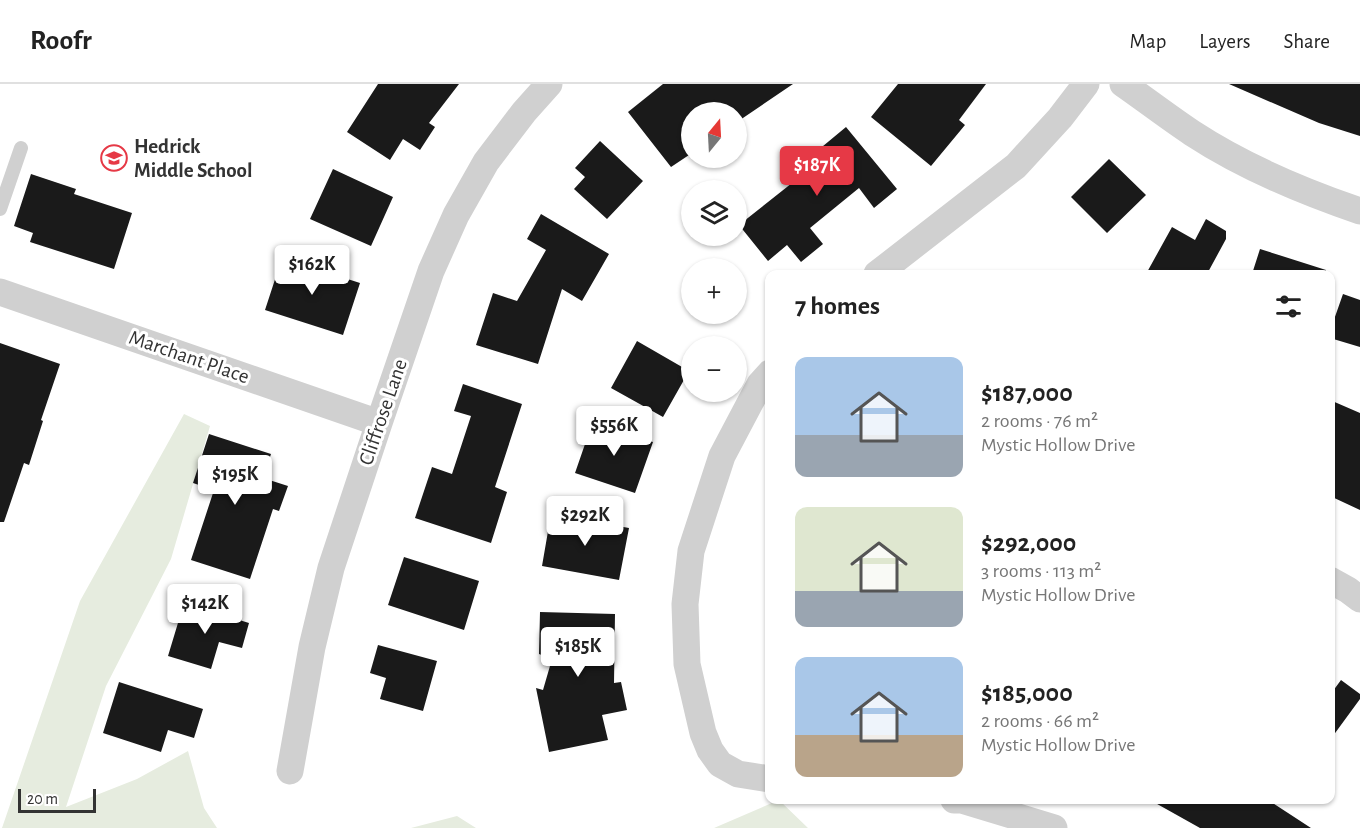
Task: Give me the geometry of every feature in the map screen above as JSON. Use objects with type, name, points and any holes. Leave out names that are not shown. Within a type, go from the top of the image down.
[{"type":"street","name":"Cliffrose Lane","points":[[290,771],[312,647],[331,568],[431,271],[456,215],[486,162],[524,112],[549,84]]},
{"type":"street","points":[[882,270],[1016,166],[1060,118],[1086,84]]},
{"type":"street","points":[[1123,84],[1192,133],[1242,162],[1294,187],[1360,211]]},
{"type":"street","name":"Marchant Place","points":[[0,292],[379,423]]},
{"type":"street","points":[[765,378],[722,456],[691,551],[684,604],[687,664],[703,733],[710,750],[720,764],[738,774],[765,778]]},
{"type":"street","points":[[1335,583],[1360,599]]},
{"type":"street","points":[[975,804],[1054,828]]},
{"type":"lane","points":[[0,209],[21,148]]},
{"type":"shaded area","points":[[184,414],[210,426],[171,559],[106,686],[66,807],[137,779],[188,751],[204,808],[217,828],[2,828],[80,601]]},
{"type":"shaded area","points":[[770,804],[783,804],[808,828],[714,828]]},
{"type":"shaded area","points":[[457,816],[476,828],[411,828]]},
{"type":"building","points":[[378,84],[459,84],[429,123],[435,127],[420,150],[403,139],[390,160],[347,132]]},
{"type":"building","points":[[663,84],[793,84],[747,115],[747,102],[681,102],[681,160],[671,167],[628,112]]},
{"type":"building","points":[[898,84],[986,84],[959,120],[965,125],[931,166],[871,117]]},
{"type":"building","points":[[1229,84],[1360,84],[1360,136],[1319,123]]},
{"type":"building","points":[[846,127],[897,189],[874,208],[859,188],[810,228],[823,244],[801,262],[787,245],[768,261],[747,235],[747,219],[811,168],[805,161]]},
{"type":"building","points":[[600,141],[643,181],[607,219],[574,189],[585,177],[575,168]]},
{"type":"building","points":[[1109,159],[1146,195],[1107,233],[1071,197]]},
{"type":"building","points":[[333,169],[393,197],[371,246],[310,219]]},
{"type":"building","points":[[31,174],[76,189],[74,194],[132,213],[114,269],[30,242],[33,233],[14,226]]},
{"type":"building","points":[[541,214],[609,254],[582,301],[562,289],[538,364],[476,345],[493,293],[517,301],[546,250],[527,239]]},
{"type":"building","points":[[1206,219],[1226,231],[1226,239],[1209,270],[1148,270],[1172,227],[1195,240]]},
{"type":"building","points":[[1260,249],[1326,270],[1253,270]]},
{"type":"building","points":[[282,258],[360,283],[343,335],[265,310]]},
{"type":"building","points":[[1343,294],[1360,300],[1360,347],[1335,340],[1335,317]]},
{"type":"building","points":[[637,341],[681,366],[681,385],[663,417],[611,388]]},
{"type":"building","points":[[0,343],[60,364],[29,465],[24,463],[4,522],[0,522]]},
{"type":"building","points":[[463,384],[522,404],[495,487],[507,492],[491,543],[415,518],[432,467],[452,474],[471,416],[454,411]]},
{"type":"building","points":[[1335,402],[1360,413],[1360,510],[1335,498]]},
{"type":"building","points":[[593,421],[653,442],[635,493],[575,473]]},
{"type":"building","points":[[209,434],[271,454],[263,478],[288,486],[279,511],[273,509],[250,579],[191,560],[214,490],[193,483]]},
{"type":"building","points":[[551,514],[629,528],[619,580],[542,566]]},
{"type":"building","points":[[404,557],[479,581],[464,630],[388,605]]},
{"type":"building","points":[[184,603],[249,623],[242,648],[219,642],[211,669],[168,656]]},
{"type":"building","points":[[540,612],[615,614],[614,683],[621,682],[627,710],[602,715],[608,740],[549,752],[536,688],[543,690],[552,659],[539,654]]},
{"type":"building","points":[[378,645],[437,661],[423,711],[380,699],[386,678],[370,673]]},
{"type":"building","points":[[1341,680],[1360,694],[1360,699],[1335,733],[1335,688]]},
{"type":"building","points":[[119,682],[203,709],[194,738],[168,730],[161,752],[103,733]]},
{"type":"building","points":[[1157,804],[1274,804],[1311,828],[1200,828]]},
{"type":"place","name":"Hedrick Middle School","points":[[114,158]]}]
